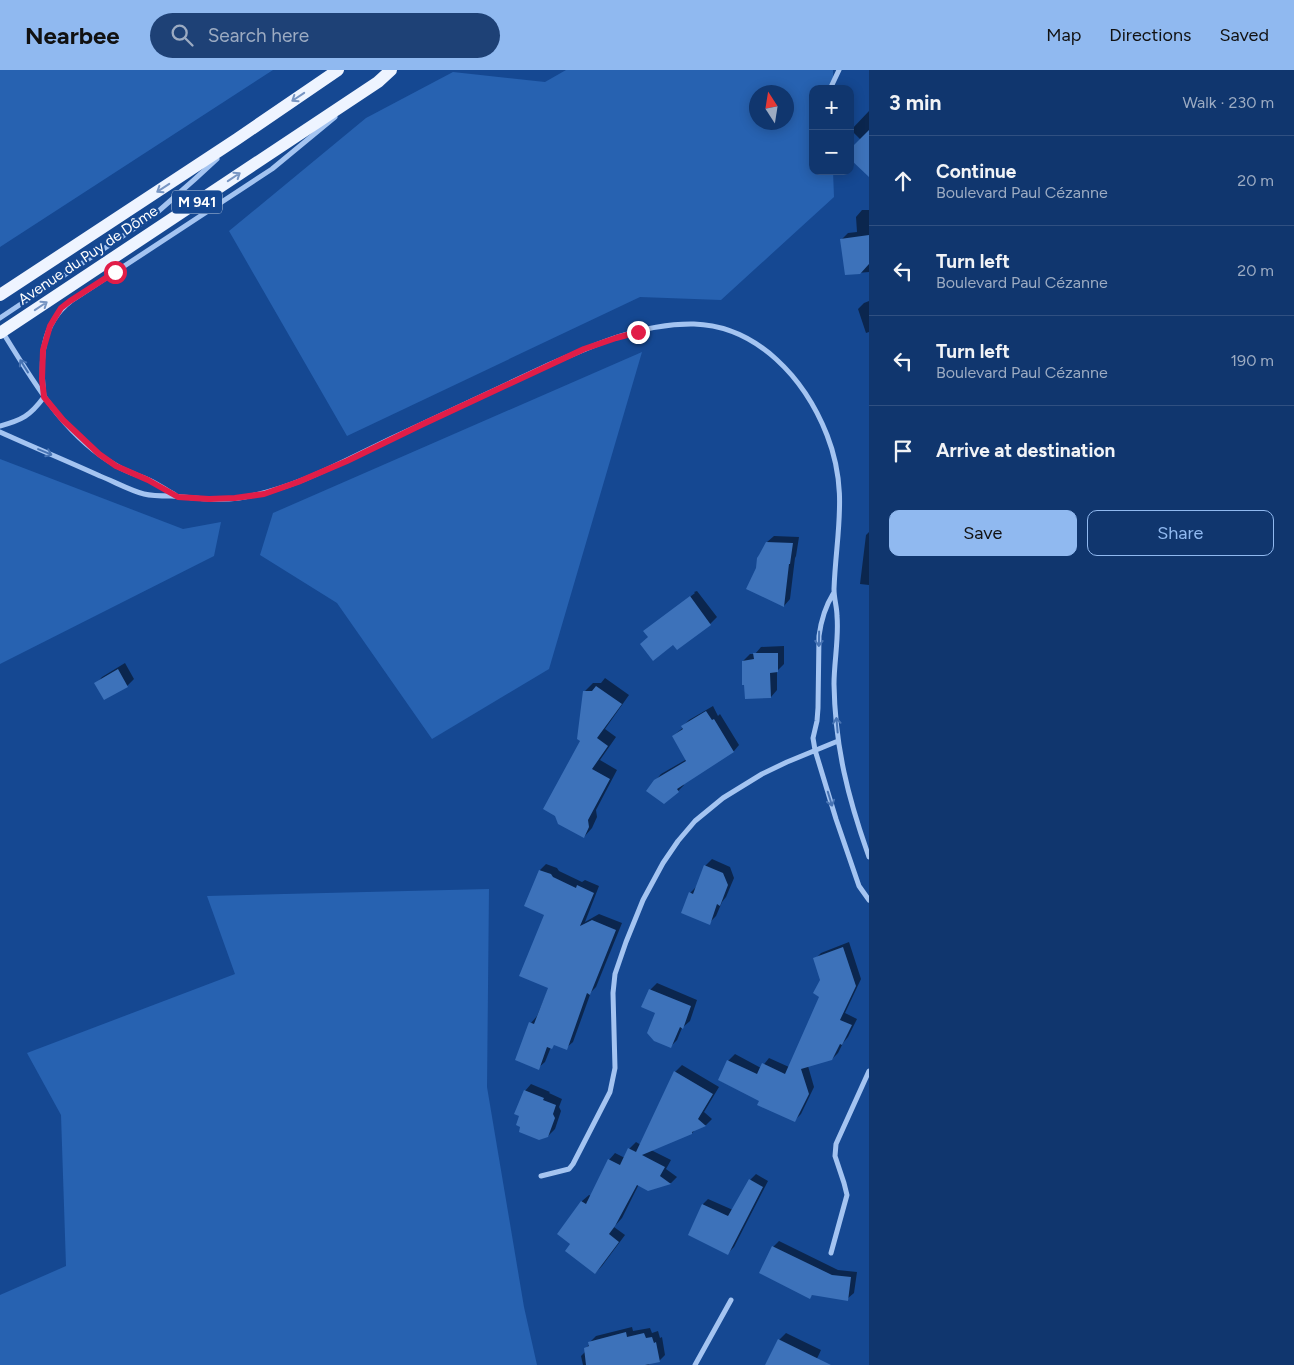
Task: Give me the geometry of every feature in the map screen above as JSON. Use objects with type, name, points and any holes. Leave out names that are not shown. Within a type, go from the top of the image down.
[{"type":"main road","name":"Avenue du Puy de Dôme","points":[[0,295],[338,70]]},
{"type":"main road","name":"Avenue du Puy de Dôme","points":[[2,334],[378,82],[392,70]]},
{"type":"street","points":[[832,85],[839,70]]},
{"type":"street","points":[[0,426],[26,417],[44,397],[42,379],[43,350],[50,326],[61,308],[272,169],[378,82]]},
{"type":"street","points":[[0,318],[153,216],[237,139]]},
{"type":"street","points":[[0,432],[143,494],[209,499],[235,498],[264,494],[298,482],[347,461],[584,349],[616,338],[673,325],[697,324],[733,332],[744,337],[766,349],[790,372],[818,415],[836,462],[840,494],[834,594],[837,617],[834,683],[838,741],[845,780],[855,818],[869,857]]},
{"type":"street","points":[[2,334],[44,397],[63,420],[99,454],[116,466],[148,480],[178,497]]},
{"type":"street","points":[[834,594],[826,606],[820,631],[818,708],[813,738],[836,819],[859,886],[869,900]]},
{"type":"street","points":[[541,1176],[569,1170],[610,1092],[615,1068],[613,993],[615,974],[644,900],[663,863],[678,840],[695,821],[723,798],[762,774],[838,741]]},
{"type":"street","points":[[831,1253],[847,1195],[835,1156],[836,1144],[869,1071]]},
{"type":"street","points":[[696,1365],[731,1300]]},
{"type":"shaded area","points":[[0,70],[273,70],[0,247]]},
{"type":"shaded area","points":[[566,70],[833,70],[833,85],[809,85],[809,175],[833,175],[834,197],[721,300],[640,297],[347,436],[229,231],[366,118],[453,72],[545,82]]},
{"type":"shaded area","points":[[642,352],[549,669],[432,739],[337,603],[260,555],[273,513]]},
{"type":"shaded area","points":[[0,459],[183,529],[221,522],[214,556],[0,664]]},
{"type":"shaded area","points":[[489,889],[487,1087],[524,1307],[537,1365],[0,1365],[0,1295],[66,1266],[61,1115],[27,1053],[235,974],[207,896]]},
{"type":"building","points":[[869,130],[869,177],[854,163],[854,145]]},
{"type":"building","points":[[869,235],[869,264],[860,274],[845,275],[840,239]]},
{"type":"building","points":[[766,542],[793,543],[784,607],[746,589],[756,568],[757,558]]},
{"type":"building","points":[[690,596],[711,625],[677,650],[673,645],[653,661],[640,644],[648,637],[643,631]]},
{"type":"building","points":[[753,653],[778,653],[778,672],[770,673],[771,698],[745,699],[744,685],[742,685],[742,661],[754,659]]},
{"type":"building","points":[[118,669],[128,687],[104,700],[94,683]]},
{"type":"building","points":[[596,686],[622,704],[597,738],[608,746],[592,769],[610,779],[588,820],[589,827],[584,838],[558,824],[555,816],[543,809],[580,741],[577,739],[583,691],[592,691]]},
{"type":"building","points":[[706,711],[712,720],[714,719],[734,752],[677,789],[679,792],[664,804],[646,791],[654,780],[686,761],[672,736],[683,729],[681,726]]},
{"type":"building","points":[[704,865],[723,873],[728,885],[720,906],[717,904],[710,925],[681,913],[689,892],[693,894]]},
{"type":"building","points":[[539,870],[551,874],[553,877],[576,888],[577,885],[594,893],[580,926],[592,920],[616,930],[590,995],[587,993],[567,1050],[554,1045],[552,1049],[547,1047],[539,1070],[515,1060],[529,1022],[534,1024],[548,988],[519,976],[544,915],[524,906]]},
{"type":"building","points":[[843,947],[856,986],[840,1020],[852,1025],[832,1060],[801,1069],[809,1094],[795,1122],[757,1105],[759,1101],[718,1080],[727,1060],[757,1074],[762,1063],[785,1074],[819,997],[813,993],[820,980],[813,958]]},
{"type":"building","points":[[649,989],[691,1006],[683,1029],[680,1027],[671,1048],[654,1041],[647,1033],[655,1013],[641,1007]]},
{"type":"building","points":[[674,1071],[713,1094],[698,1119],[706,1126],[692,1132],[692,1134],[642,1155],[665,1167],[660,1176],[671,1184],[648,1191],[637,1185],[609,1234],[619,1242],[595,1274],[565,1251],[570,1244],[557,1234],[581,1201],[586,1204],[608,1159],[620,1165],[628,1148],[636,1152]]},
{"type":"building","points":[[524,1090],[556,1105],[553,1114],[555,1118],[548,1137],[539,1140],[519,1132],[520,1127],[516,1125],[519,1116],[514,1114]]},
{"type":"building","points":[[749,1179],[763,1187],[728,1255],[688,1235],[702,1204],[728,1216]]},
{"type":"building","points":[[772,1246],[832,1275],[851,1277],[848,1301],[812,1295],[810,1299],[759,1273]]},
{"type":"building","points":[[626,1332],[627,1337],[644,1333],[646,1338],[652,1337],[654,1343],[656,1342],[660,1362],[645,1365],[586,1365],[584,1348],[589,1346],[588,1342]]},
{"type":"building","points":[[778,1339],[831,1365],[765,1365]]},
{"type":"route","points":[[115,272],[61,308],[50,326],[43,350],[42,379],[44,397],[63,420],[99,454],[116,466],[148,480],[178,497],[235,498],[264,494],[298,482],[347,461],[584,349],[638,332]]}]
